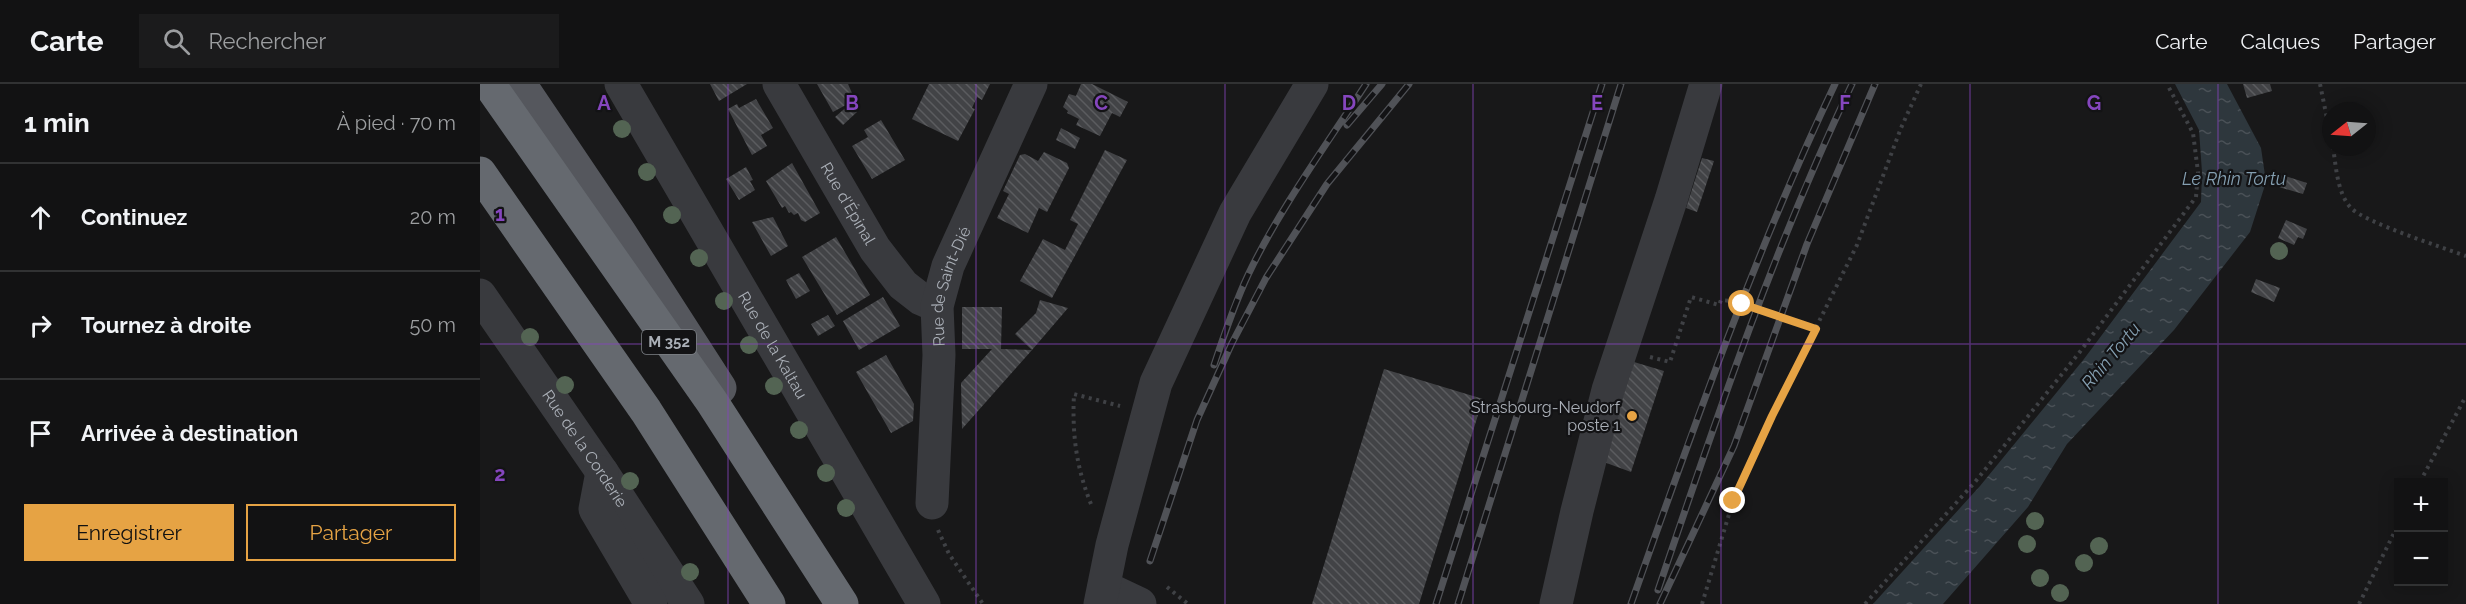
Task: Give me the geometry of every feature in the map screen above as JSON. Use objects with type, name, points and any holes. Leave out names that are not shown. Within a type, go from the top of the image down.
[{"type":"highway","name":"M 352","points":[[489,84],[712,402],[842,604]]},
{"type":"highway","points":[[480,173],[646,411],[769,604]]},
{"type":"main road","points":[[519,84],[619,231],[859,604]]},
{"type":"main road","points":[[530,84],[554,136]]},
{"type":"street","name":"Rue de la Kaltau","points":[[621,84],[924,604]]},
{"type":"street","name":"Rue d'Épinal","points":[[779,84],[874,249],[903,285],[937,306]]},
{"type":"street","name":"Rue de Saint-Dié","points":[[932,503],[939,355],[937,306],[948,266],[1031,84]]},
{"type":"street","points":[[1140,604],[1102,596],[1112,545],[1156,383],[1235,213],[1312,84]]},
{"type":"street","points":[[1556,604],[1608,390],[1671,200],[1706,84]]},
{"type":"street","name":"Rue de la Corderie","points":[[480,295],[602,472],[688,604]]},
{"type":"street","points":[[602,472],[595,509],[651,604]]},
{"type":"path","points":[[1702,604],[1733,501],[1772,416],[1857,245],[1901,128],[1921,84]]},
{"type":"path","points":[[1865,604],[1975,482],[2079,352],[2196,197],[2198,172],[2193,133],[2167,84]]},
{"type":"path","points":[[2320,84],[2324,102]]},
{"type":"path","points":[[2334,156],[2339,186],[2351,208],[2376,221],[2466,256]]},
{"type":"path","points":[[1622,349],[1670,362],[1691,297],[1719,305],[1720,300],[1732,301],[1816,329]]},
{"type":"path","points":[[2423,478],[2466,396]]},
{"type":"path","points":[[932,503],[939,533],[949,554],[982,604]]},
{"type":"path","points":[[2360,604],[2395,532]]},
{"type":"water","name":"Le Rhin Tortu","points":[[2175,84],[2227,84],[2261,148],[2266,182],[2250,232],[2174,330],[2067,444],[2028,507],[1943,604],[1873,604],[1980,486],[2084,359],[2201,202],[2202,172],[2199,130]]},
{"type":"building","points":[[710,84],[747,84],[719,101]]},
{"type":"building","points":[[817,84],[848,84],[855,100],[833,112]]},
{"type":"building","points":[[929,84],[990,84],[982,100],[977,97],[972,108],[975,109],[958,141],[912,119]]},
{"type":"building","points":[[1081,84],[1092,84],[1128,102],[1120,117],[1112,113],[1100,136],[1076,125],[1079,119],[1067,113],[1068,111],[1063,107],[1069,94],[1076,96]]},
{"type":"building","points":[[2243,84],[2270,84],[2272,91],[2247,98]]},
{"type":"building","points":[[756,99],[773,128],[761,135],[767,146],[752,155],[728,109],[737,104],[739,108]]},
{"type":"building","points":[[850,104],[857,112],[843,125],[835,117]]},
{"type":"building","points":[[881,120],[905,160],[872,179],[852,146],[868,137],[864,130]]},
{"type":"building","points":[[1061,128],[1080,138],[1075,149],[1056,140]]},
{"type":"building","points":[[1105,150],[1127,160],[1052,298],[1020,281],[1043,239],[1065,250],[1078,224],[1070,220]]},
{"type":"building","points":[[1044,152],[1067,163],[1069,168],[1047,212],[1039,208],[1028,233],[997,218],[1009,194],[1003,191],[1020,155],[1025,154],[1038,161]]},
{"type":"building","points":[[1702,158],[1714,161],[1697,212],[1686,208]]},
{"type":"building","points":[[792,163],[820,213],[805,222],[801,220],[798,213],[794,215],[789,213],[785,206],[782,208],[766,181]]},
{"type":"building","points":[[746,167],[755,190],[739,200],[726,179]]},
{"type":"building","points":[[2282,175],[2307,183],[2303,194],[2279,187]]},
{"type":"building","points":[[773,217],[788,246],[771,256],[752,222]]},
{"type":"building","points":[[2286,220],[2307,229],[2303,239],[2298,237],[2294,245],[2278,238]]},
{"type":"building","points":[[836,237],[870,295],[837,315],[802,257]]},
{"type":"building","points":[[799,273],[810,291],[796,299],[786,280]]},
{"type":"building","points":[[2256,279],[2280,288],[2274,302],[2251,292]]},
{"type":"building","points":[[883,297],[900,326],[859,350],[843,321]]},
{"type":"building","points":[[1040,300],[1068,308],[1032,350],[1015,334],[1036,313]]},
{"type":"building","points":[[962,307],[1002,307],[1001,349],[1032,350],[962,429],[961,383],[992,349],[962,349]]},
{"type":"building","points":[[828,315],[835,326],[818,336],[811,324]]},
{"type":"building","points":[[886,355],[914,404],[913,421],[891,433],[856,372]]},
{"type":"building","name":"Strasbourg-Neudorf poste 1","points":[[1634,362],[1664,371],[1631,472],[1601,461]]},
{"type":"building","points":[[1384,369],[1483,399],[1419,604],[1312,604]]},
{"type":"railway","points":[[1214,365],[1238,298],[1261,250],[1304,178],[1366,84]]},
{"type":"railway","points":[[1347,125],[1382,84]]},
{"type":"railway","points":[[1150,561],[1197,420],[1232,343],[1266,278],[1327,184],[1409,84]]},
{"type":"railway","points":[[1436,604],[1602,84]]},
{"type":"railway","points":[[1458,604],[1621,84]]},
{"type":"railway","points":[[1631,604],[1726,341],[1778,212],[1835,84]]},
{"type":"railway","points":[[1658,590],[1724,398],[1772,271],[1852,84]]},
{"type":"railway","points":[[1660,604],[1734,446],[1807,244],[1875,84]]},
{"type":"place","name":"Strasbourg-Neudorf poste 1","points":[[1632,416]]},
{"type":"route","points":[[1733,501],[1772,416],[1816,329],[1742,304]]},
{"type":"water label","name":"Rhin Tortu","points":[[2111,356]]}]
